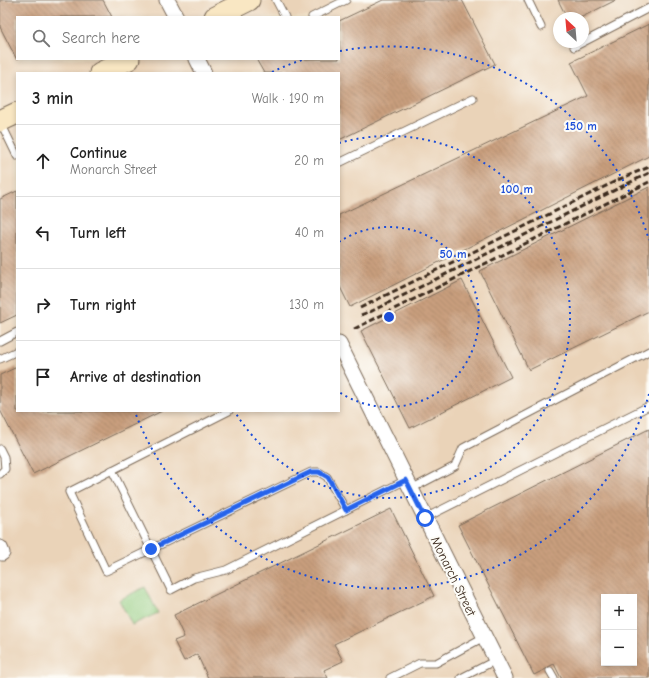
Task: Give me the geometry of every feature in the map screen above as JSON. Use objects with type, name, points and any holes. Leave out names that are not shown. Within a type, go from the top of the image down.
[{"type":"main road","points":[[217,16],[249,0]]},
{"type":"main road","points":[[102,72],[127,60]]},
{"type":"main road","points":[[0,121],[16,113]]},
{"type":"street","points":[[167,0],[175,16]]},
{"type":"street","points":[[198,60],[204,72]]},
{"type":"street","name":"Monarch Street","points":[[341,351],[505,678]]},
{"type":"lane","points":[[276,0],[284,16]]},
{"type":"lane","points":[[314,16],[346,0]]},
{"type":"lane","points":[[528,0],[541,27]]},
{"type":"lane","points":[[589,39],[649,8]]},
{"type":"lane","points":[[340,163],[473,98]]},
{"type":"lane","points":[[0,121],[16,154]]},
{"type":"lane","points":[[0,341],[16,333]]},
{"type":"lane","points":[[0,359],[16,351]]},
{"type":"lane","points":[[112,470],[171,590],[194,578],[226,570],[346,510],[455,466],[463,448],[649,351]]},
{"type":"lane","points":[[425,518],[649,406]]},
{"type":"lane","points":[[227,412],[69,492],[106,571],[311,472],[319,472],[328,477],[346,510]]},
{"type":"lane","points":[[0,449],[4,457],[5,468],[0,474]]},
{"type":"lane","points":[[390,678],[420,663],[436,663],[484,637]]},
{"type":"lane","points":[[461,678],[496,660]]},
{"type":"shaded area","points":[[0,0],[649,0],[649,678],[0,678]]},
{"type":"green space","points":[[145,587],[158,613],[132,625],[119,600]]},
{"type":"building","points":[[0,0],[103,0],[111,16],[16,16],[16,58],[0,27]]},
{"type":"building","points":[[383,0],[462,0],[495,64],[340,140],[340,72],[263,72],[257,60],[340,60],[340,21]]},
{"type":"building","points":[[558,0],[616,0],[589,14],[589,12],[564,12]]},
{"type":"building","points":[[649,24],[649,156],[350,307],[340,287],[340,215],[588,96],[571,62]]},
{"type":"building","points":[[649,187],[649,311],[529,370],[480,271]]},
{"type":"building","points":[[16,191],[16,315],[0,323],[0,199]]},
{"type":"building","points":[[462,280],[511,377],[410,428],[361,331]]},
{"type":"building","points":[[16,367],[16,412],[160,412],[33,474],[0,410],[0,375]]},
{"type":"building","points":[[649,429],[649,678],[561,678],[554,664],[534,675],[458,525]]},
{"type":"building","points":[[391,509],[434,596],[334,644],[343,661],[324,670],[328,678],[208,678],[197,654],[184,661],[174,641],[184,637],[174,615]]},
{"type":"railway","points":[[360,308],[620,179],[649,167]]},
{"type":"railway","points":[[361,315],[372,311],[649,173]]},
{"type":"railway","points":[[354,329],[649,182]]},
{"type":"route","points":[[151,549],[311,472],[319,472],[328,477],[346,510],[406,480],[425,518]]}]
